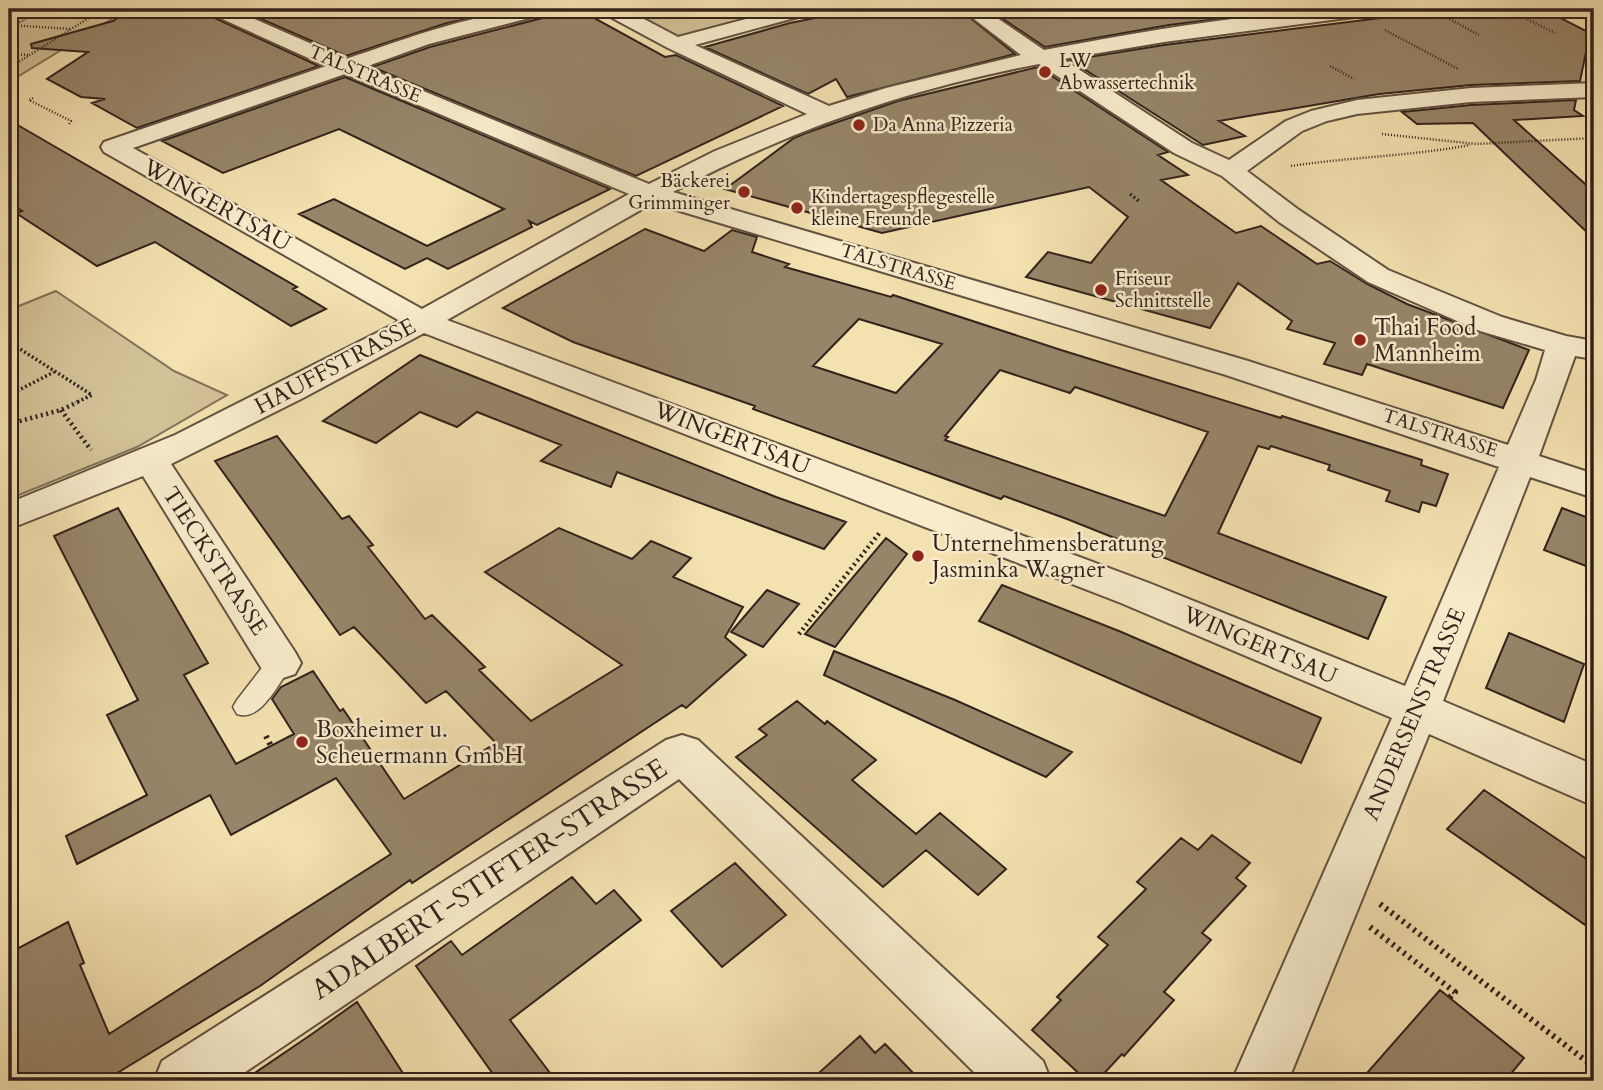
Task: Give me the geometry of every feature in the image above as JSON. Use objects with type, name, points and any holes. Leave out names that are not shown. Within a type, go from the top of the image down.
[{"type":"street","name":"TALSTRASSE","points":[[216,9],[344,66],[651,194],[1237,368],[1520,459],[1594,486]]},
{"type":"street","points":[[344,66],[422,40],[541,9]]},
{"type":"street","points":[[610,9],[675,44],[827,114]]},
{"type":"street","points":[[675,44],[749,15],[806,9]]},
{"type":"street","points":[[971,9],[1183,148],[1231,171],[1289,216],[1378,276],[1491,324],[1578,348]]},
{"type":"street","points":[[1206,9],[1234,26]]},
{"type":"street","name":"HAUFFSTRASSE","points":[[9,517],[151,460],[285,394],[651,194],[747,146],[827,114],[959,73],[1039,55],[1360,10]]},
{"type":"street","name":"WINGERTSAU","points":[[344,66],[113,148],[422,321],[1135,593],[1539,760],[1594,787]]},
{"type":"street","points":[[1231,171],[1276,137],[1319,116],[1357,107],[1411,100],[1594,90]]},
{"type":"street","name":"ANDERSENSTRASSE","points":[[1260,1081],[1417,710],[1552,380],[1578,348]]},
{"type":"street","name":"TIECKSTRASSE","points":[[151,460],[280,663]]},
{"type":"street","name":"ADALBERT-STIFTER-STRASSE","points":[[182,1081],[682,753],[1023,1081]]},
{"type":"lane","points":[[246,707],[280,663]]},
{"type":"path","points":[[9,27],[44,9]]},
{"type":"path","points":[[1431,9],[1479,35]]},
{"type":"path","points":[[1506,9],[1555,33]]},
{"type":"path","points":[[1360,10],[1504,94]]},
{"type":"path","points":[[9,68],[100,11]]},
{"type":"path","points":[[14,25],[70,30]]},
{"type":"path","points":[[9,54],[29,55]]},
{"type":"path","points":[[33,98],[29,100],[71,121],[69,124]]},
{"type":"path","points":[[1319,116],[1366,131],[1421,140],[1476,144]]},
{"type":"path","points":[[1231,171],[1351,157],[1424,153],[1476,144],[1594,138]]},
{"type":"path","points":[[1130,194],[1139,202]]},
{"type":"path","points":[[9,342],[92,395],[61,410],[9,424]]},
{"type":"path","points":[[9,395],[55,371]]},
{"type":"path","points":[[61,410],[111,476]]},
{"type":"path","points":[[799,634],[903,503]]},
{"type":"path","points":[[266,736],[271,746]]},
{"type":"path","points":[[1341,889],[1455,992],[1449,998]]},
{"type":"path","points":[[1341,889],[1594,1067]]},
{"type":"shaded area","points":[[9,9],[128,9],[9,82]]},
{"type":"shaded area","points":[[622,9],[729,9],[741,20],[676,37]]},
{"type":"shaded area","points":[[56,291],[174,371],[227,395],[137,447],[9,499],[9,310]]},
{"type":"building","points":[[131,9],[203,9],[208,15],[319,66],[137,128],[92,103],[105,99],[81,97],[47,79],[88,52],[32,48],[31,44],[113,21]]},
{"type":"building","points":[[238,9],[517,9],[447,23],[346,56]]},
{"type":"building","points":[[555,9],[578,9],[665,57],[676,55],[783,106],[636,176],[372,67],[430,47],[550,16]]},
{"type":"building","points":[[860,9],[959,9],[1015,54],[847,97],[836,79],[808,94],[705,47],[790,23]]},
{"type":"building","points":[[988,9],[1272,9],[1277,12],[1169,25],[1045,47]]},
{"type":"building","points":[[1453,9],[1543,9],[1590,33],[1580,81],[1471,85],[1379,94],[1219,121],[1245,136],[1203,145],[1070,60],[1164,45]]},
{"type":"building","points":[[1038,67],[1168,152],[1158,155],[1188,175],[1161,180],[1236,233],[1261,226],[1317,264],[1330,261],[1407,304],[1529,350],[1503,408],[1367,364],[1362,375],[1324,364],[1335,343],[1287,329],[1292,321],[1238,283],[1210,328],[1026,277],[1048,252],[1091,263],[1128,217],[1089,187],[882,233],[725,189],[794,138],[806,133],[898,101]]},
{"type":"building","points":[[345,77],[610,189],[537,225],[529,221],[532,227],[448,269],[427,258],[405,269],[299,214],[334,199],[427,246],[504,209],[339,129],[223,173],[162,141]]},
{"type":"building","points":[[1576,100],[1574,110],[1583,116],[1514,120],[1594,192],[1594,239],[1473,123],[1417,124],[1402,112],[1471,105]]},
{"type":"building","points":[[9,120],[297,287],[293,289],[326,309],[291,326],[155,242],[97,266],[16,213],[22,211],[9,203]]},
{"type":"building","points":[[645,229],[704,251],[732,230],[757,237],[752,252],[789,264],[785,267],[891,297],[893,295],[1061,350],[1281,418],[1282,416],[1422,460],[1421,465],[1448,474],[1436,506],[1422,502],[1419,512],[1386,501],[1390,491],[1328,470],[1330,465],[1271,446],[1269,449],[1258,446],[1218,533],[1386,597],[1368,639],[1067,519],[1004,496],[1001,499],[753,409],[755,406],[573,342],[503,308]],"holes":[[[859,319],[942,344],[896,393],[813,366]],[[1000,370],[1070,393],[1075,387],[1208,432],[1165,516],[945,440],[948,437],[945,436]]]},
{"type":"building","points":[[420,355],[776,497],[846,522],[824,549],[617,472],[611,487],[541,461],[561,445],[477,412],[457,427],[420,412],[376,443],[323,421]]},
{"type":"building","points":[[277,436],[342,519],[349,516],[373,545],[368,547],[425,619],[432,615],[485,667],[479,670],[531,721],[622,665],[485,572],[559,528],[632,559],[651,541],[691,558],[673,577],[743,607],[725,637],[746,655],[686,708],[682,705],[412,883],[410,880],[260,986],[104,1081],[9,1081],[9,953],[68,922],[84,963],[80,965],[109,1034],[391,854],[336,778],[231,835],[210,795],[77,864],[66,836],[147,795],[107,715],[138,700],[54,536],[118,508],[208,663],[184,675],[236,764],[294,734],[272,699],[281,687],[313,671],[340,711],[343,709],[404,799],[496,743],[446,691],[426,703],[354,627],[340,635],[215,461]]},
{"type":"building","points":[[1562,508],[1594,520],[1594,569],[1544,550]]},
{"type":"building","points":[[886,538],[907,554],[835,647],[805,634]]},
{"type":"building","points":[[1002,585],[1119,631],[1321,718],[1301,763],[979,621]]},
{"type":"building","points":[[767,590],[799,604],[763,647],[731,632]]},
{"type":"building","points":[[1509,633],[1584,664],[1564,722],[1486,688]]},
{"type":"building","points":[[834,651],[955,700],[1072,752],[1046,777],[824,675]]},
{"type":"building","points":[[797,701],[876,760],[852,780],[916,834],[940,813],[1006,869],[978,895],[926,850],[883,887],[736,757],[767,735],[759,729]]},
{"type":"building","points":[[1484,790],[1594,864],[1594,931],[1447,829]]},
{"type":"building","points":[[1212,835],[1250,863],[1236,878],[1246,886],[1202,933],[1211,940],[1164,992],[1174,1000],[1124,1056],[1122,1054],[1097,1081],[1087,1081],[1032,1030],[1061,1000],[1057,997],[1108,945],[1098,937],[1146,889],[1137,882],[1181,838],[1198,850]]},
{"type":"building","points":[[735,863],[786,915],[722,967],[671,911]]},
{"type":"building","points":[[572,877],[596,904],[614,890],[641,920],[510,1020],[556,1081],[498,1081],[416,966],[451,941],[462,955]]},
{"type":"building","points":[[1440,990],[1524,1058],[1505,1081],[1360,1081]]},
{"type":"building","points":[[357,1002],[408,1081],[243,1081],[312,1034]]},
{"type":"building","points":[[860,1036],[875,1053],[885,1044],[921,1081],[810,1081]]},
{"type":"place","name":"LW Abwassertechnik","points":[[1045,72]]},
{"type":"place","name":"Da Anna Pizzeria","points":[[859,125]]},
{"type":"place","name":"Bäckerei Grimminger","points":[[744,192]]},
{"type":"place","name":"Kindertagespflegestelle kleine Freunde","points":[[797,208]]},
{"type":"place","name":"Friseur Schnittstelle","points":[[1101,290]]},
{"type":"place","name":"Thai Food Mannheim","points":[[1360,340]]},
{"type":"place","name":"Unternehmensberatung Jasminka Wagner","points":[[918,556]]},
{"type":"place","name":"Boxheimer u. Scheuermann GmbH","points":[[302,742]]}]
